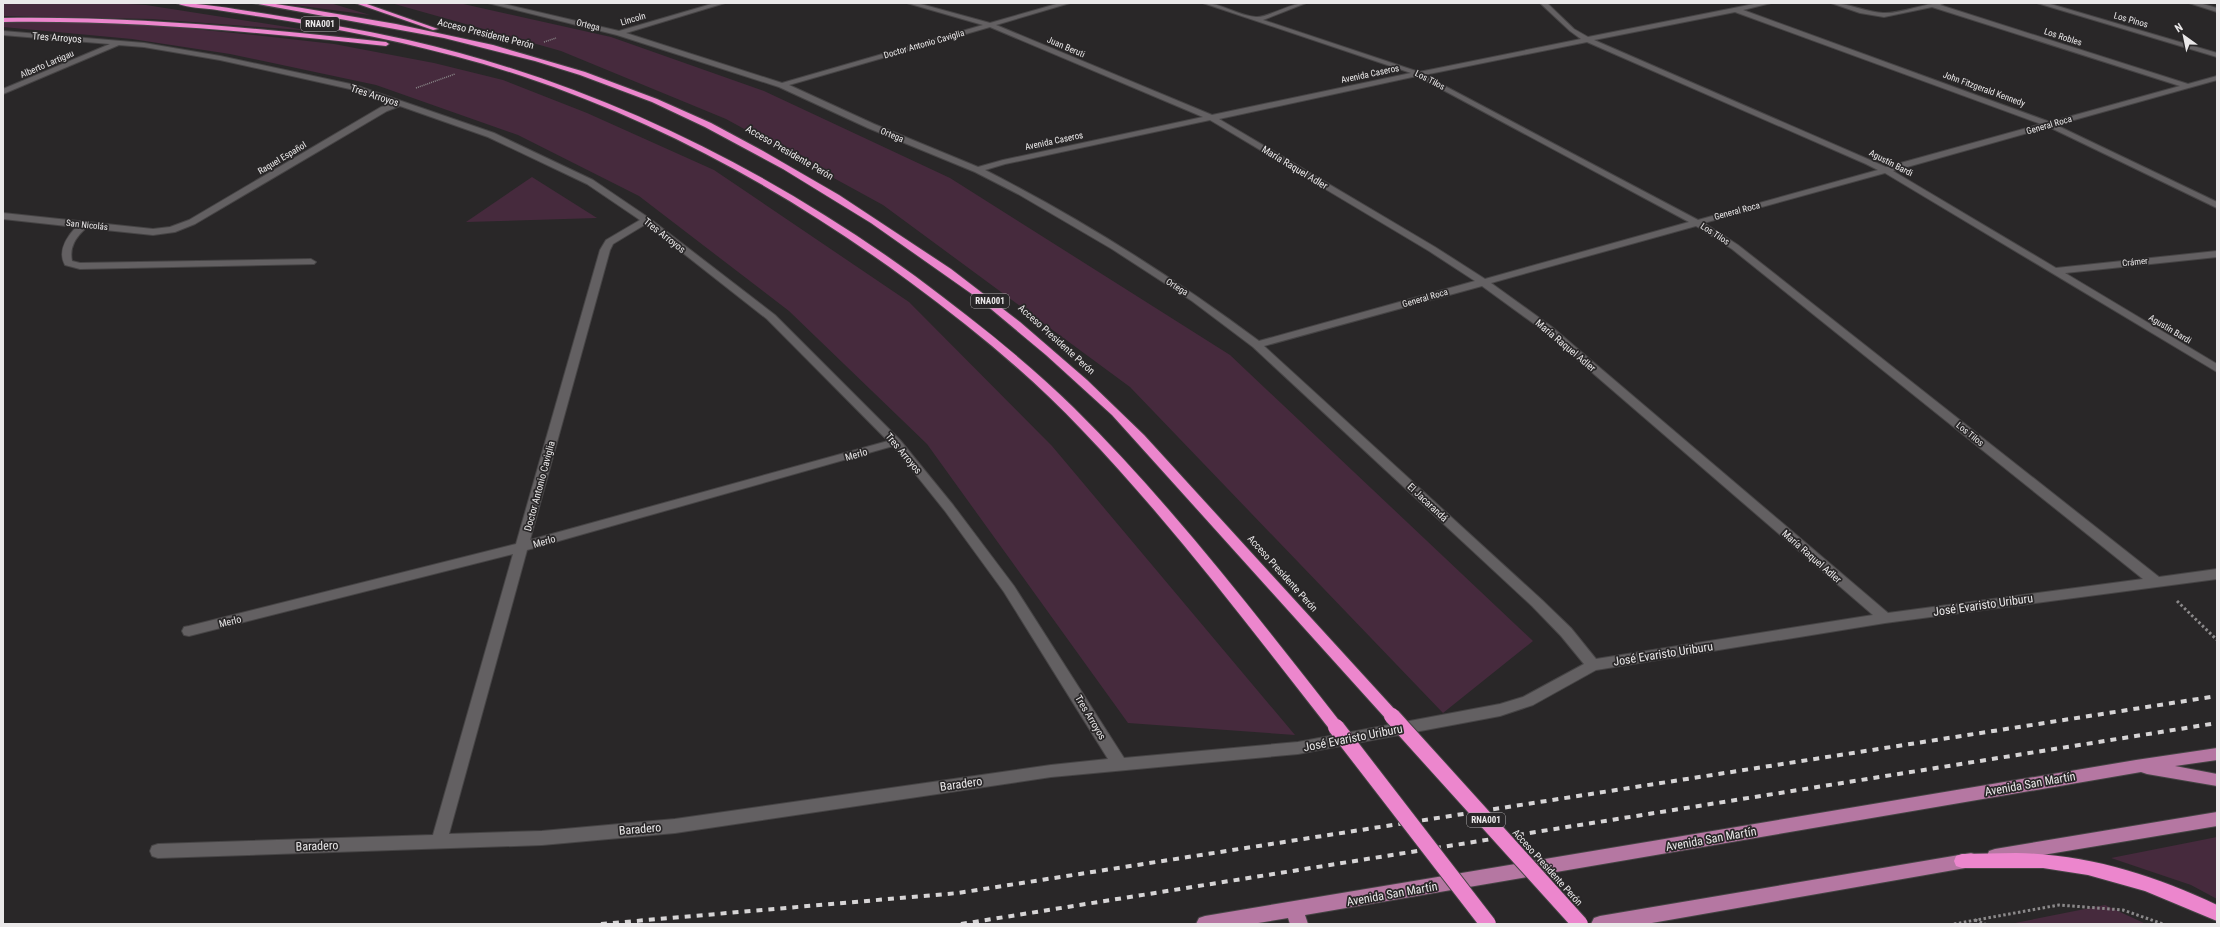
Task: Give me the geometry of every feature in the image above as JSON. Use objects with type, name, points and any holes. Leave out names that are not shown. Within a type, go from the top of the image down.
[{"type":"highway","name":"RNA001","points":[[179,3],[353,30],[459,55],[562,87],[652,123],[707,149],[825,216],[881,255],[1004,351],[1085,426],[1190,544],[1336,727],[1488,924]]},
{"type":"highway","name":"Acceso Presidente Perón","points":[[255,3],[333,15],[476,44],[623,88],[680,111],[736,138],[799,174],[895,234],[968,284],[1009,316],[1118,415],[1580,924]]},
{"type":"highway","points":[[358,3],[476,44]]},
{"type":"highway","points":[[3,20],[59,19],[160,22],[305,35],[459,55]]},
{"type":"highway","points":[[1962,861],[2068,864],[2130,877],[2192,901],[2217,913]]},
{"type":"main road","name":"Avenida San Martín","points":[[1205,924],[1297,917],[2136,766],[2217,754]]},
{"type":"main road","points":[[2136,766],[2217,780]]},
{"type":"main road","points":[[1600,924],[1962,861],[2217,819]]},
{"type":"street","name":"Ortega","points":[[491,3],[619,33],[782,85],[871,126],[978,170],[1115,247],[1196,299],[1257,345]]},
{"type":"street","name":"Lincoln","points":[[619,33],[722,3]]},
{"type":"street","name":"Juan Beruti","points":[[910,3],[990,25],[1212,118]]},
{"type":"street","name":"Doctor Antonio Caviglia","points":[[782,85],[1067,3]]},
{"type":"street","name":"Los Tilos","points":[[1206,3],[1418,74],[1696,222],[1735,247],[2156,582]]},
{"type":"street","points":[[1256,20],[1303,3]]},
{"type":"street","name":"Agustín Bardi","points":[[1543,3],[1572,30],[1588,40],[1887,170],[2217,370]]},
{"type":"street","name":"Avenida Caseros","points":[[978,170],[1003,162],[1418,74],[1768,3]]},
{"type":"street","points":[[1834,3],[1862,12],[1892,14],[1942,3]]},
{"type":"street","name":"Los Pinos","points":[[2040,3],[2217,55]]},
{"type":"street","points":[[2192,3],[2217,10]]},
{"type":"street","name":"Los Robles","points":[[1933,5],[2186,86]]},
{"type":"street","name":"John Fitzgerald Kennedy","points":[[1737,10],[2050,125],[2217,205]]},
{"type":"street","name":"Tres Arroyos","points":[[3,33],[120,42],[185,51],[311,76],[402,103],[491,135],[562,167],[590,182],[646,220],[771,317],[896,442],[949,508],[1009,589],[1119,764]]},
{"type":"street","name":"Alberto Lartigau","points":[[3,92],[120,42]]},
{"type":"street","name":"General Roca","points":[[1257,345],[2217,78]]},
{"type":"street","points":[[2206,81],[2217,86]]},
{"type":"street","name":"Raquel Español","points":[[172,230],[192,222],[384,109],[402,103]]},
{"type":"street","name":"María Raquel Adler","points":[[1212,118],[1432,249],[1483,282],[1548,329],[1885,618]]},
{"type":"street","name":"San Nicolás","points":[[3,216],[153,232],[172,230]]},
{"type":"street","name":"Doctor Antonio Caviglia","points":[[439,841],[604,250],[614,238],[646,220]]},
{"type":"street","points":[[83,225],[71,236],[66,257],[68,263],[80,266],[311,262]]},
{"type":"street","name":"Crámer","points":[[2053,270],[2217,254]]},
{"type":"street","name":"El Jacarandá","points":[[1257,345],[1537,603],[1566,632],[1594,665]]},
{"type":"street","name":"Merlo","points":[[189,631],[522,547],[896,442]]},
{"type":"street","name":"José Evaristo Uriburu","points":[[1119,764],[1298,748],[1500,710],[1528,701],[1594,665],[1885,618],[2217,574]]},
{"type":"street","name":"Baradero","points":[[158,851],[542,838],[675,826],[1043,772],[1119,764]]},
{"type":"path","points":[[388,99],[456,74]]},
{"type":"path","points":[[2156,582],[2217,640]]},
{"type":"path","points":[[1954,924],[2059,905],[2123,910],[2163,924]]},
{"type":"path","points":[[1975,920],[1985,924]]},
{"type":"shaded area","points":[[3,3],[110,3],[146,5],[313,31],[152,19],[3,16]]},
{"type":"shaded area","points":[[280,3],[330,3],[370,15]]},
{"type":"shaded area","points":[[391,3],[459,3],[611,37],[764,91],[950,178],[1230,355],[1533,641],[1443,713],[1130,387],[883,205],[726,119],[561,51]]},
{"type":"shaded area","points":[[71,22],[153,25],[334,44],[434,63],[503,80],[587,113],[714,170],[909,302],[1052,446],[1295,735],[1128,723],[927,444],[789,311],[639,196],[518,135],[376,85],[230,54],[132,39],[3,27],[3,23]]},
{"type":"shaded area","points":[[532,177],[597,218],[466,222]]},
{"type":"shaded area","points":[[2217,837],[2217,899],[2191,885],[2111,858]]},
{"type":"shaded area","points":[[2105,905],[2146,924],[2010,924]]},
{"type":"railway","points":[[601,924],[958,893],[2217,696]]},
{"type":"railway","points":[[961,924],[2217,723]]}]
